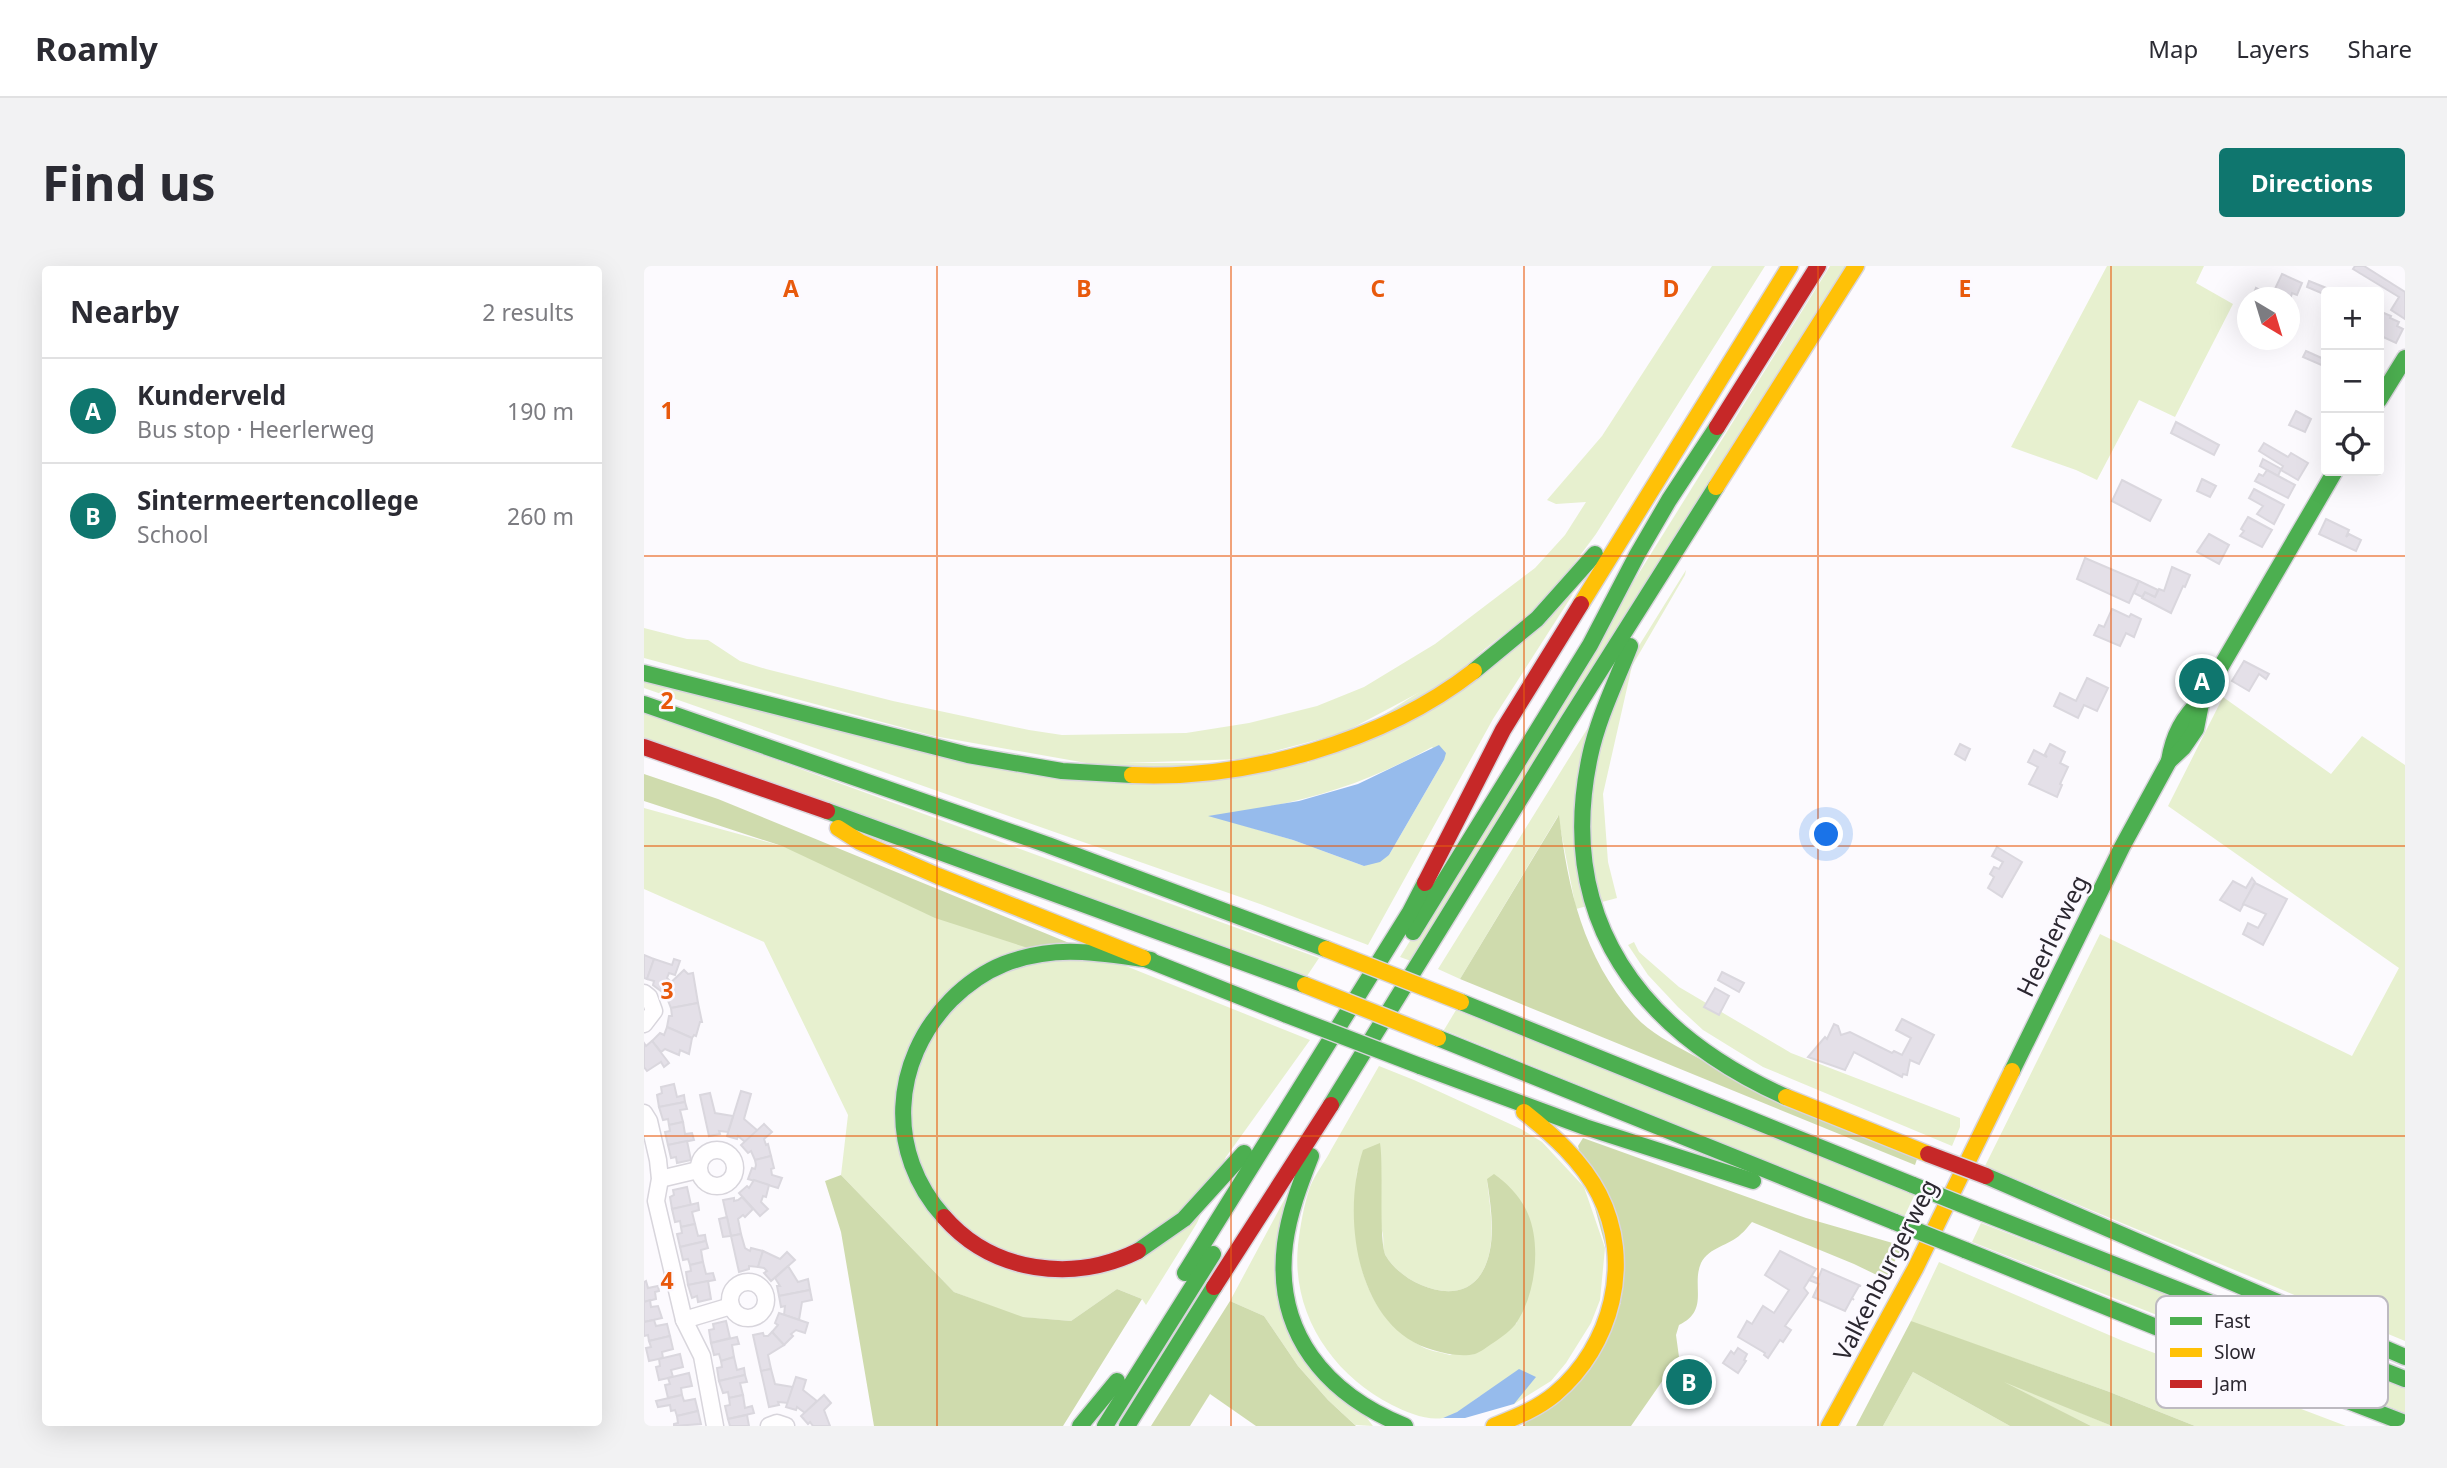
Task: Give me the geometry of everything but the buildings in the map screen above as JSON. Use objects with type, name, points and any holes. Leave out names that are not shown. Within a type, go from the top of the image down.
[{"type":"main road","points":[[1091,1426],[1410,912],[1503,730],[1790,266]]},
{"type":"main road","points":[[1105,1426],[1590,645],[1681,480],[1818,266]]},
{"type":"main road","points":[[1127,1426],[1856,266]]},
{"type":"main road","points":[[2384,392],[2405,358]]},
{"type":"main road","name":"Heerlerweg","points":[[1980,1133],[2122,847],[2168,761],[2183,748],[2196,729],[2202,699],[2332,476]]},
{"type":"main road","points":[[644,673],[919,744],[1048,769],[1094,775],[1158,776],[1259,765],[1320,750],[1365,734],[1419,706],[1468,675],[1517,638],[1550,606],[1657,481]]},
{"type":"main road","points":[[1656,582],[1604,711],[1590,755],[1583,796],[1581,834],[1591,901],[1604,937],[1622,970],[1642,997],[1696,1047],[1727,1066],[1796,1100],[1986,1177],[2263,1296]]},
{"type":"main road","points":[[644,704],[1061,850],[1326,949],[2190,1296]]},
{"type":"main road","points":[[644,747],[781,794],[1305,985],[2156,1327]]},
{"type":"main road","points":[[781,794],[860,842],[938,876],[1420,1066],[1713,1170],[1889,1220]]},
{"type":"main road","points":[[1151,960],[1062,951],[1016,959],[988,970],[963,986],[930,1021],[915,1048],[906,1076],[903,1130],[915,1174],[946,1221],[982,1249],[1021,1264],[1065,1270],[1091,1268],[1116,1261],[1155,1241],[1189,1214],[1289,1106]]},
{"type":"main road","points":[[1338,1094],[1294,1201],[1284,1256],[1287,1307],[1300,1339],[1328,1379],[1364,1408],[1405,1426]]},
{"type":"main road","points":[[1494,1426],[1526,1414],[1544,1403],[1572,1379],[1585,1363],[1607,1321],[1616,1275],[1612,1228],[1594,1184],[1578,1161],[1557,1139],[1506,1098]]},
{"type":"main road","name":"Valkenburgerweg","points":[[1829,1426],[1914,1269],[1980,1133]]},
{"type":"main road","points":[[2388,1350],[2405,1357]]},
{"type":"main road","points":[[2388,1372],[2405,1379]]},
{"type":"main road","points":[[1080,1426],[1117,1381]]},
{"type":"main road","points":[[2366,1408],[2405,1423]]},
{"type":"street","points":[[644,993],[649,997],[654,1011],[644,1024]]},
{"type":"street","points":[[644,1113],[649,1121],[658,1160],[660,1180],[656,1201],[684,1320],[702,1356],[715,1426]]},
{"type":"street","points":[[660,1180],[698,1170]]},
{"type":"street","points":[[684,1320],[731,1306]]},
{"type":"street","points":[[769,1426],[777,1423],[786,1426]]},
{"type":"green space","points":[[1712,266],[1765,266],[1596,534],[1564,577],[1528,615],[1452,675],[1343,733],[1245,759],[1092,764],[934,736],[644,658],[644,628],[687,639],[708,640],[740,661],[766,669],[893,701],[1062,735],[1186,733],[1249,723],[1317,706],[1364,687],[1435,644],[1535,568],[1565,535],[1586,502],[1556,504],[1547,500],[1602,436]]},
{"type":"green space","points":[[1830,266],[1846,266],[1411,961],[1400,957]]},
{"type":"green space","points":[[2107,266],[2204,266],[2196,283],[2233,304],[2175,417],[2139,400],[2097,480],[2011,447]]},
{"type":"green space","points":[[1686,570],[1632,666],[1603,794],[1608,862],[1617,898],[1576,909],[1558,816],[1460,979],[1438,969]]},
{"type":"green space","points":[[1573,594],[1493,719],[1368,945],[1260,904],[644,688],[644,678],[973,763],[1308,763]],"holes":[[[1432,747],[1444,760],[1389,855],[1364,866],[1293,840],[1211,816],[1325,793],[1378,774]]]},
{"type":"green space","points":[[2223,697],[2331,774],[2362,736],[2405,765],[2405,1341],[2388,1334],[2388,1296],[2297,1296],[1985,1166],[2100,934],[2352,1056],[2399,968],[2168,806]]},
{"type":"green space","points":[[644,712],[1319,958],[1307,976],[644,741]]},
{"type":"green space","points":[[644,774],[718,799],[1096,954],[1028,948],[935,918],[782,846],[644,801]]},
{"type":"green space","points":[[644,808],[782,846],[1096,954],[1310,1040],[1226,1157],[1197,1223],[1146,1305],[1142,1299],[1117,1289],[1071,1321],[1020,1317],[954,1292],[841,1175],[848,1115],[764,942],[644,889]]},
{"type":"green space","points":[[1559,815],[1573,896],[1590,946],[1617,993],[1640,1021],[1668,1042],[1718,1069],[1917,1159],[1915,1165],[1460,979]]},
{"type":"green space","points":[[1634,942],[1639,952],[1679,987],[1791,1053],[1960,1118],[1960,1127],[1952,1146],[1763,1067],[1703,1030],[1648,975],[1628,945]]},
{"type":"green space","points":[[1456,1010],[1915,1194],[1904,1217],[1444,1030]]},
{"type":"green space","points":[[1379,1066],[1521,1129],[1542,1142],[1584,1187],[1605,1248],[1600,1300],[1591,1323],[1566,1363],[1551,1381],[1514,1404],[1480,1396],[1453,1414],[1437,1419],[1392,1405],[1351,1377],[1320,1340],[1309,1318],[1301,1295],[1298,1270],[1298,1245],[1306,1201],[1315,1177]],"holes":[[[1357,1170],[1378,1218],[1386,1256],[1405,1276],[1431,1289],[1445,1291],[1459,1290],[1471,1284],[1481,1274],[1486,1263],[1492,1228],[1487,1179],[1517,1323],[1450,1355],[1423,1347],[1397,1329],[1381,1311],[1369,1290],[1362,1268],[1357,1245]]]},
{"type":"green space","points":[[1583,1138],[1806,1218],[1903,1246],[1885,1279],[1752,1222],[1736,1238],[1709,1253],[1701,1263],[1698,1272],[1697,1305],[1688,1319],[1679,1325],[1676,1335],[1679,1357],[1631,1426],[1523,1426],[1621,1303],[1578,1146]]},
{"type":"green space","points":[[1380,1143],[1386,1256],[1405,1276],[1417,1283],[1431,1289],[1459,1290],[1471,1284],[1481,1274],[1490,1252],[1491,1240],[1487,1179],[1494,1174],[1514,1191],[1528,1214],[1535,1254],[1529,1297],[1512,1328],[1477,1353],[1443,1353],[1407,1338],[1386,1319],[1371,1295],[1361,1267],[1355,1236],[1354,1206],[1363,1150]]},
{"type":"green space","points":[[841,1175],[954,1292],[1023,1317],[1071,1321],[1117,1289],[1142,1299],[1063,1426],[874,1426],[841,1232],[825,1181]]},
{"type":"green space","points":[[1289,1191],[1282,1306],[1373,1426],[1355,1425],[1298,1366],[1264,1316],[1230,1301]]},
{"type":"green space","points":[[1981,1223],[2170,1296],[2156,1296],[2156,1315],[1972,1242]]},
{"type":"green space","points":[[1939,1262],[2156,1354],[2156,1408],[2299,1408],[2346,1426],[2195,1426],[2107,1391],[1911,1321]]},
{"type":"green space","points":[[1230,1301],[1264,1316],[1298,1366],[1356,1426],[1256,1426],[1210,1394],[1190,1426],[1151,1426]]},
{"type":"green space","points":[[1911,1321],[2107,1391],[2195,1426],[2112,1426],[2004,1382],[2091,1426],[2010,1426],[1913,1372],[1883,1426],[1856,1426]]},
{"type":"green space","points":[[1913,1372],[2010,1426],[1883,1426]]},
{"type":"green space","points":[[2388,1380],[2405,1387],[2405,1413],[2388,1406]]},
{"type":"green space","points":[[2002,1382],[2008,1382],[2112,1426],[2091,1426]]},
{"type":"water","points":[[1439,745],[1446,753],[1444,760],[1389,855],[1380,862],[1364,866],[1293,840],[1208,816],[1299,801],[1358,784]]},
{"type":"water","points":[[1519,1369],[1536,1377],[1514,1404],[1465,1418],[1443,1418],[1457,1412]]},
{"type":"traffic: fast","points":[[2384,392],[2405,358]]},
{"type":"traffic: fast","points":[[1413,932],[1590,645],[1669,500],[1717,427]]},
{"type":"traffic: fast","points":[[2169,761],[2180,727],[2202,699],[2332,476]]},
{"type":"traffic: fast","points":[[1331,1105],[1716,487]]},
{"type":"traffic: fast","points":[[1474,671],[1537,619],[1595,554]]},
{"type":"traffic: fast","points":[[1630,646],[1593,742],[1582,815],[1585,869],[1598,919],[1620,964],[1651,1004],[1689,1039],[1735,1070],[1786,1097]]},
{"type":"traffic: fast","points":[[644,673],[968,755],[1062,771],[1132,775]]},
{"type":"traffic: fast","points":[[2012,1071],[2122,847],[2169,761],[2183,748],[2196,729],[2202,699]]},
{"type":"traffic: fast","points":[[644,704],[1048,845],[1326,949]]},
{"type":"traffic: fast","points":[[827,811],[1305,985]]},
{"type":"traffic: fast","points":[[1185,1273],[1410,912],[1425,883]]},
{"type":"traffic: fast","points":[[944,1217],[925,1192],[912,1165],[905,1136],[903,1107],[907,1079],[916,1051],[931,1024],[951,1000],[975,980],[997,967],[1023,958],[1077,952],[1151,960]]},
{"type":"traffic: fast","points":[[1143,958],[1287,1015]]},
{"type":"traffic: fast","points":[[1461,1002],[1913,1185]]},
{"type":"traffic: fast","points":[[1287,1015],[1420,1066]]},
{"type":"traffic: fast","points":[[1438,1038],[1895,1222]]},
{"type":"traffic: fast","points":[[1420,1066],[1585,1127],[1753,1181]]},
{"type":"traffic: fast","points":[[1138,1251],[1184,1219],[1244,1153]]},
{"type":"traffic: fast","points":[[1311,1156],[1292,1210],[1285,1244],[1284,1276],[1288,1305],[1297,1332],[1311,1356],[1329,1378],[1351,1397],[1405,1426]]},
{"type":"traffic: fast","points":[[1986,1176],[2264,1296]]},
{"type":"traffic: fast","points":[[1913,1185],[1983,1213]]},
{"type":"traffic: fast","points":[[1983,1213],[2194,1296]]},
{"type":"traffic: fast","points":[[1895,1222],[1965,1250]]},
{"type":"traffic: fast","points":[[1965,1250],[2156,1327]]},
{"type":"traffic: fast","points":[[1105,1426],[1213,1254]]},
{"type":"traffic: fast","points":[[1127,1426],[1214,1287]]},
{"type":"traffic: fast","points":[[2388,1350],[2405,1357]]},
{"type":"traffic: fast","points":[[2388,1372],[2405,1379]]},
{"type":"traffic: fast","points":[[1080,1426],[1117,1381]]},
{"type":"traffic: fast","points":[[2366,1408],[2405,1423]]},
{"type":"traffic: slow","points":[[1581,604],[1790,266]]},
{"type":"traffic: slow","points":[[1716,487],[1856,266]]},
{"type":"traffic: slow","points":[[1132,775],[1221,771],[1312,752],[1398,718],[1438,696],[1474,671]]},
{"type":"traffic: slow","points":[[838,828],[860,842],[938,876],[1143,958]]},
{"type":"traffic: slow","points":[[1326,949],[1461,1002]]},
{"type":"traffic: slow","points":[[1305,985],[1438,1038]]},
{"type":"traffic: slow","points":[[1829,1426],[1915,1269],[2012,1071]]},
{"type":"traffic: slow","points":[[1786,1097],[1928,1154]]},
{"type":"traffic: slow","points":[[1494,1426],[1541,1404],[1575,1374],[1591,1352],[1603,1328],[1615,1275],[1615,1247],[1599,1194],[1566,1149],[1524,1112]]},
{"type":"traffic: jam","points":[[1717,427],[1818,266]]},
{"type":"traffic: jam","points":[[1425,883],[1503,730],[1581,604]]},
{"type":"traffic: jam","points":[[644,747],[827,811]]},
{"type":"traffic: jam","points":[[1214,1287],[1331,1105]]},
{"type":"traffic: jam","points":[[1928,1154],[1986,1176]]},
{"type":"traffic: jam","points":[[944,1217],[964,1236],[986,1250],[1010,1261],[1035,1267],[1087,1267],[1138,1251]]},
{"type":"place","name":"Kunderveld","points":[[2202,681]]},
{"type":"place","name":"Sintermeertencollege","points":[[1689,1382]]}]
